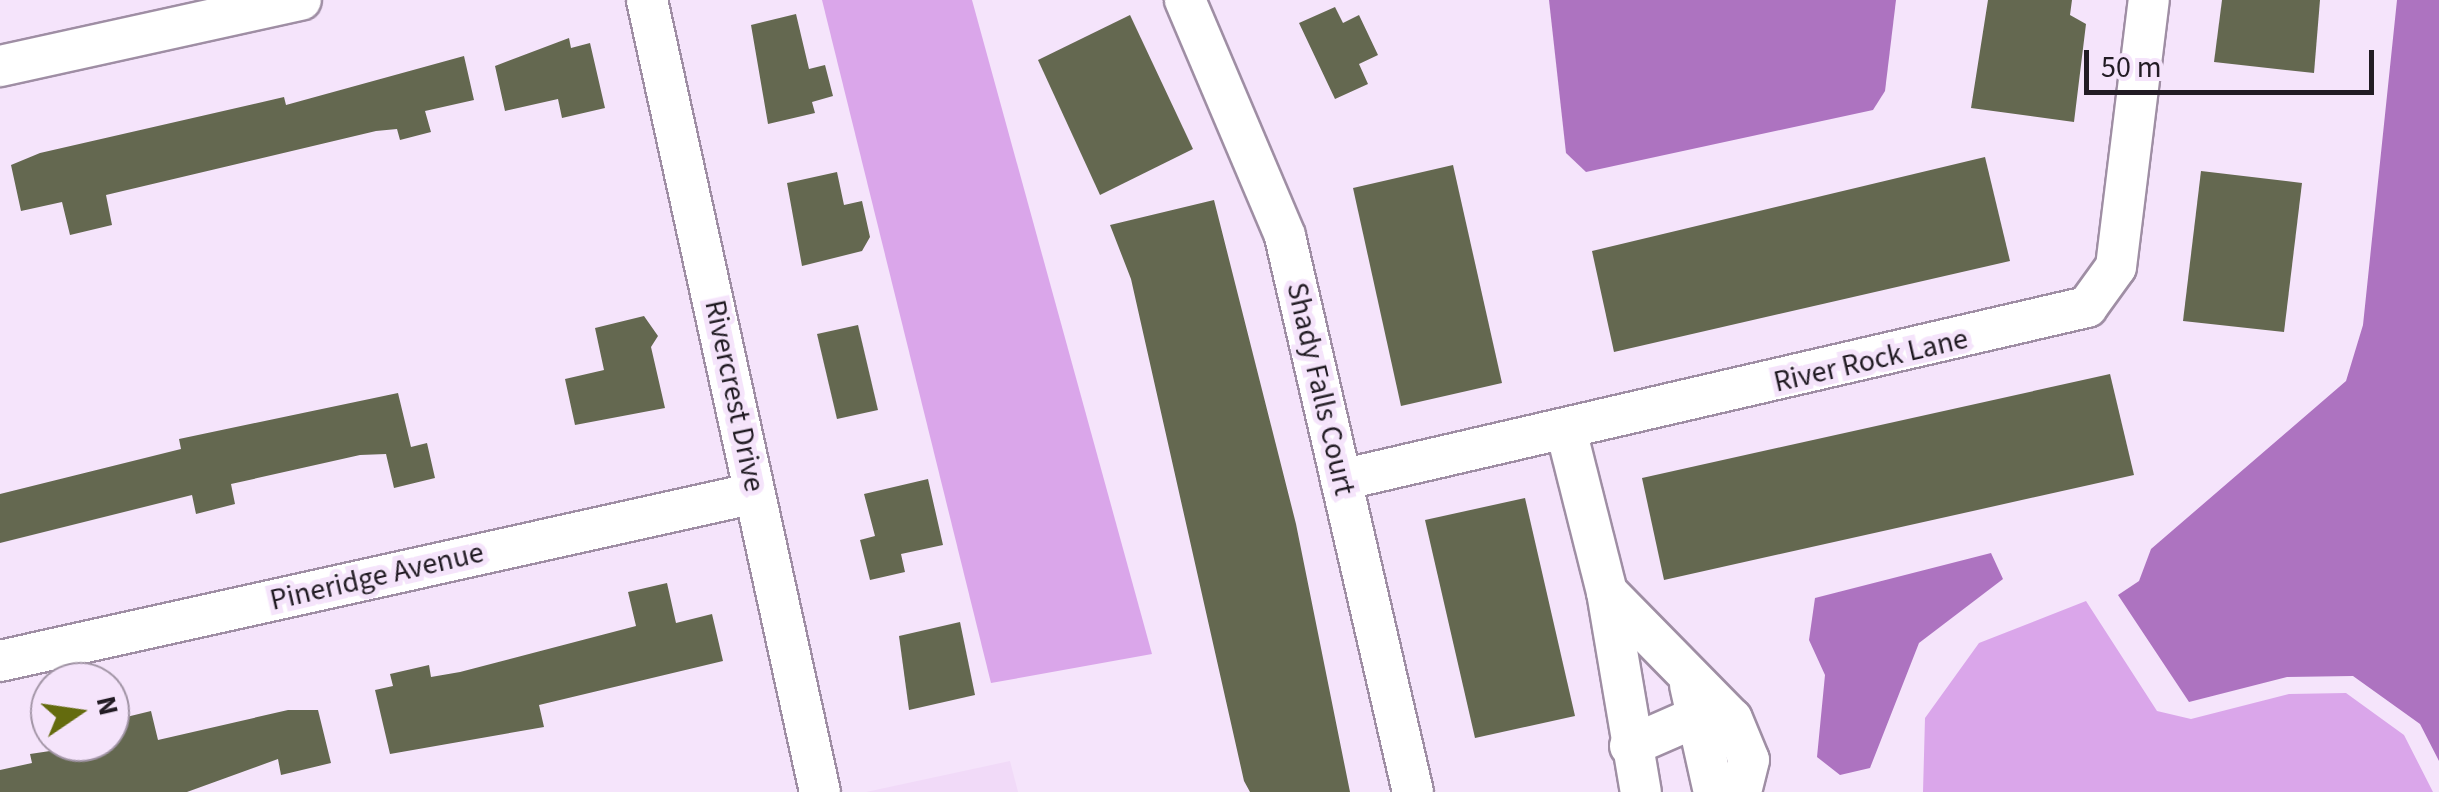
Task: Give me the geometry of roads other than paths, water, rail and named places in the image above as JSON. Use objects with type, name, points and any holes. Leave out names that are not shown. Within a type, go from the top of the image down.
[{"type":"street","points":[[0,66],[301,0]]},
{"type":"street","name":"Rivercrest Drive","points":[[647,0],[820,792]]},
{"type":"street","name":"Shady Falls Court","points":[[1185,0],[1285,236],[1413,792]]},
{"type":"street","name":"River Rock Lane","points":[[1341,480],[2087,306],[2116,268],[2149,0]]},
{"type":"street","points":[[1566,430],[1607,592],[1630,746],[1641,792]]},
{"type":"street","name":"Pineridge Avenue","points":[[0,661],[755,493]]},
{"type":"street","points":[[1607,592],[1696,700],[1744,740],[1741,792]]},
{"type":"street","points":[[1630,746],[1696,700]]},
{"type":"street","points":[[1696,700],[1714,792]]}]
